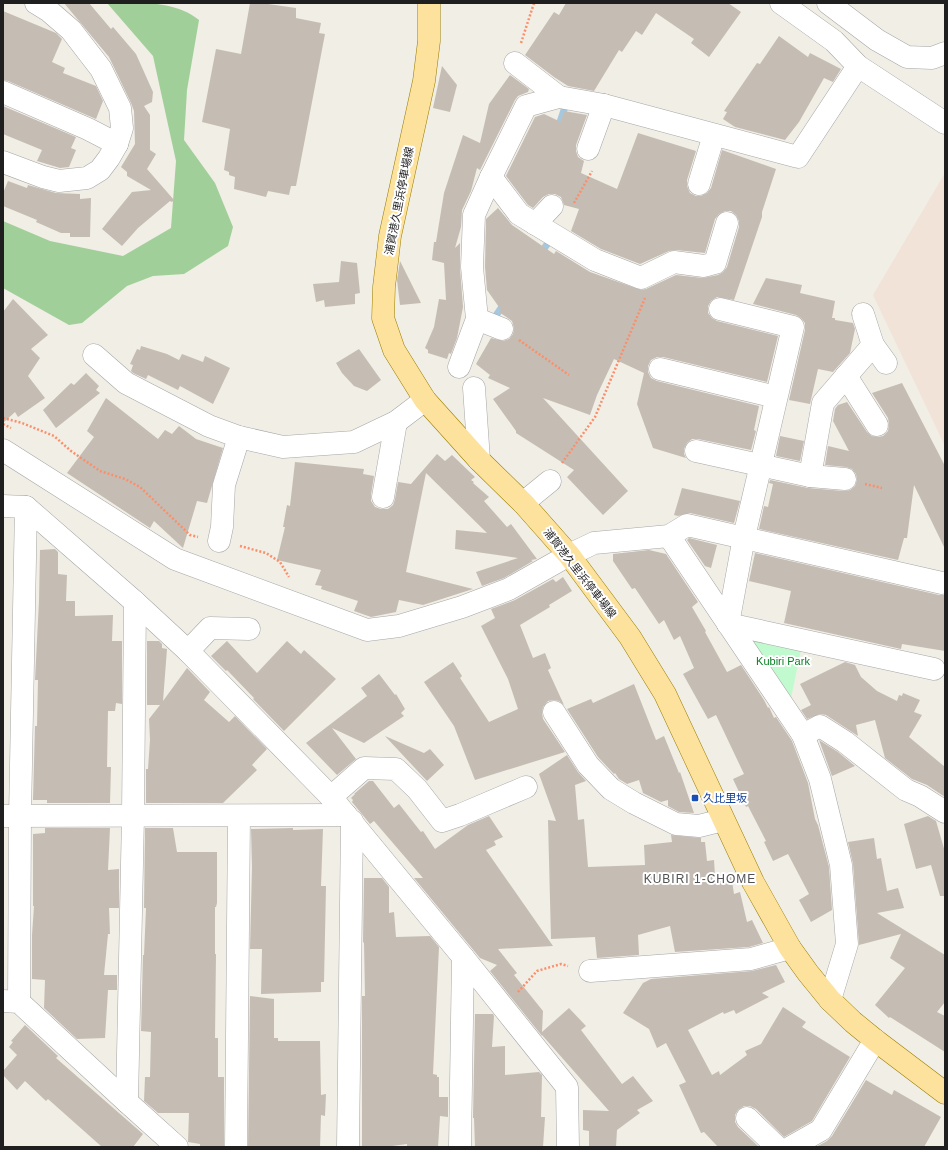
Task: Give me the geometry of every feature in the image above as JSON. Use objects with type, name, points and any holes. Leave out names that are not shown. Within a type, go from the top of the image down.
[{"type":"main road","name":"浦賀港久里浜停車場線","points":[[429,3],[429,41],[424,81],[390,236],[384,286],[383,318],[394,350],[425,400],[479,460],[522,503],[568,555],[630,637],[665,694],[753,882],[790,948],[808,973],[830,1000],[853,1022],[945,1093]]},
{"type":"street","points":[[3,162],[43,177],[59,181],[87,178],[100,170],[117,144],[122,128],[120,108],[101,69],[71,30],[49,11],[36,3]]},
{"type":"street","points":[[781,3],[834,41],[858,66],[945,123]]},
{"type":"street","points":[[828,3],[877,40],[907,57],[932,58],[945,53]]},
{"type":"street","points":[[515,63],[559,97],[604,106],[798,157],[858,66]]},
{"type":"street","points":[[3,92],[88,129],[117,144]]},
{"type":"street","points":[[459,367],[477,319],[472,267],[474,215],[491,176],[526,106],[559,97]]},
{"type":"street","points":[[588,149],[604,106]]},
{"type":"street","points":[[699,184],[714,135]]},
{"type":"street","points":[[491,176],[519,214],[544,215],[598,254],[637,272],[674,262],[704,266],[715,263],[727,224]]},
{"type":"street","points":[[720,309],[792,327],[744,537],[728,624]]},
{"type":"street","points":[[863,314],[874,345],[886,363]]},
{"type":"street","points":[[477,319],[502,329]]},
{"type":"street","points":[[810,476],[823,403],[874,345]]},
{"type":"street","points":[[94,355],[126,383],[209,426],[239,437],[283,447],[354,442],[396,422],[425,400]]},
{"type":"street","points":[[660,369],[773,406]]},
{"type":"street","points":[[846,376],[877,425]]},
{"type":"street","points":[[474,388],[479,460]]},
{"type":"street","points":[[383,497],[396,422]]},
{"type":"street","points":[[219,541],[222,527],[224,485],[239,437]]},
{"type":"street","points":[[3,450],[175,559],[367,630],[399,626],[462,607],[509,589],[568,555],[594,543],[669,536],[687,524],[942,583]]},
{"type":"street","points":[[696,451],[810,476],[845,479]]},
{"type":"street","points":[[522,503],[550,481]]},
{"type":"street","points":[[3,506],[26,507],[135,602],[188,651],[331,796],[567,1087],[568,1147]]},
{"type":"street","points":[[26,507],[12,816],[11,1001],[127,1102],[176,1147]]},
{"type":"street","points":[[669,536],[803,735],[820,779],[841,866],[847,944],[830,1000]]},
{"type":"street","points":[[127,1102],[133,816],[135,602]]},
{"type":"street","points":[[728,624],[934,669]]},
{"type":"street","points":[[188,651],[210,628],[249,629]]},
{"type":"street","points":[[554,712],[588,766],[611,789],[634,803],[676,824],[699,826],[723,820]]},
{"type":"street","points":[[803,735],[820,726],[845,742],[906,790],[920,796],[945,812]]},
{"type":"street","points":[[331,796],[364,768],[396,769],[417,789],[442,821],[460,816],[526,787]]},
{"type":"street","points":[[12,816],[239,816],[349,818]]},
{"type":"street","points":[[236,1147],[239,816]]},
{"type":"street","points":[[348,1147],[349,818]]},
{"type":"street","points":[[590,971],[751,959],[790,948]]},
{"type":"street","points":[[460,1147],[463,957]]},
{"type":"street","points":[[791,1147],[821,1130],[875,1040]]},
{"type":"street","points":[[747,1118],[777,1147]]},
{"type":"path","points":[[515,63],[534,3]]},
{"type":"path","points":[[544,215],[571,209],[596,164],[588,149]]},
{"type":"path","points":[[550,481],[595,417],[647,292],[637,272]]},
{"type":"path","points":[[502,329],[569,375]]},
{"type":"path","points":[[3,418],[22,423],[54,436],[71,451],[100,471],[125,479],[140,488],[190,535],[266,553],[280,562],[292,581]]},
{"type":"path","points":[[504,1008],[537,971],[561,964],[590,971]]},
{"type":"shaded area","points":[[945,173],[945,446],[873,295]]},
{"type":"green space","points":[[107,3],[143,3],[167,6],[178,9],[199,20],[187,90],[184,140],[215,183],[233,227],[228,246],[184,274],[153,276],[127,286],[82,323],[69,325],[3,288],[3,221],[50,241],[123,256],[171,228],[176,161],[153,56]]},
{"type":"green space","name":"Kubiri Park","points":[[747,636],[801,650],[790,703]]},
{"type":"building","points":[[64,3],[89,3],[111,29],[113,27],[136,54],[153,92],[152,102],[144,106],[150,115],[150,150],[156,154],[147,169],[174,200],[172,202],[170,201],[138,228],[122,246],[102,229],[132,192],[151,190],[127,176],[127,172],[121,167],[135,144],[134,111],[109,57]]},
{"type":"building","points":[[250,3],[296,8],[296,18],[321,23],[319,33],[325,34],[296,186],[291,186],[289,195],[268,191],[266,197],[234,189],[235,177],[229,175],[229,172],[224,170],[230,129],[202,122],[216,49],[241,54]]},
{"type":"building","points":[[566,3],[728,3],[741,12],[709,57],[691,43],[694,39],[656,13],[642,35],[636,31],[622,52],[619,50],[594,91],[568,86],[525,55],[554,12],[559,15]]},
{"type":"building","points":[[3,11],[56,33],[62,39],[52,62],[65,68],[63,73],[96,86],[103,101],[96,119],[3,80]]},
{"type":"building","points":[[779,36],[808,57],[810,53],[841,69],[833,82],[824,78],[799,122],[785,140],[735,127],[723,119],[727,112],[724,111],[757,63],[760,64]]},
{"type":"building","points":[[442,66],[457,85],[450,112],[433,108]]},
{"type":"building","points":[[510,75],[529,89],[528,92],[518,96],[515,100],[480,170],[477,168],[471,191],[462,210],[461,227],[455,248],[460,243],[463,307],[457,338],[451,354],[449,353],[447,359],[428,353],[428,350],[425,348],[434,327],[439,299],[446,300],[444,263],[432,260],[434,242],[436,242],[444,193],[463,135],[480,143],[489,104]]},
{"type":"building","points":[[3,106],[76,137],[71,148],[76,150],[69,167],[60,168],[37,161],[42,150],[3,134]]},
{"type":"building","points":[[564,111],[587,115],[576,145],[578,157],[584,161],[581,173],[617,189],[638,133],[696,151],[687,180],[687,186],[690,193],[696,196],[701,196],[707,193],[711,188],[722,150],[776,169],[762,212],[762,217],[734,300],[717,297],[711,301],[708,306],[708,313],[717,321],[778,336],[767,382],[663,357],[657,357],[651,360],[648,366],[648,372],[651,378],[657,381],[759,406],[754,430],[756,431],[751,450],[698,439],[692,439],[687,443],[684,449],[686,458],[653,448],[637,404],[644,373],[614,359],[597,395],[590,415],[543,398],[628,491],[603,515],[567,477],[574,470],[516,433],[493,399],[510,388],[488,378],[490,375],[476,364],[491,338],[503,341],[509,339],[513,334],[514,328],[512,321],[499,312],[501,310],[487,290],[485,267],[486,219],[498,208],[512,225],[554,254],[556,251],[590,272],[641,290],[676,275],[703,278],[718,275],[723,272],[727,267],[739,227],[739,221],[736,215],[731,211],[725,211],[719,214],[715,219],[705,253],[676,250],[669,251],[640,264],[601,249],[571,231],[579,209],[564,205],[561,197],[555,194],[549,194],[543,197],[533,208],[528,205],[506,176],[535,117],[544,114],[561,122]]},
{"type":"building","points":[[8,181],[27,188],[28,185],[56,193],[80,194],[80,199],[91,198],[90,237],[70,237],[70,233],[61,233],[36,222],[37,220],[3,206],[3,193]]},
{"type":"building","points":[[341,261],[357,263],[360,293],[355,294],[355,304],[325,307],[324,300],[316,302],[313,284],[339,282]]},
{"type":"building","points":[[400,261],[421,303],[400,305],[397,280]]},
{"type":"building","points":[[766,278],[802,285],[800,293],[835,301],[832,318],[835,318],[835,320],[853,323],[855,329],[850,353],[833,372],[818,369],[810,404],[789,400],[805,330],[805,323],[796,315],[753,304]]},
{"type":"building","points":[[13,299],[48,335],[31,349],[40,358],[28,376],[45,398],[18,417],[15,412],[3,423],[3,312]]},
{"type":"building","points":[[141,346],[167,354],[179,360],[182,354],[203,362],[205,356],[230,368],[213,404],[180,386],[178,390],[148,375],[146,379],[133,373],[131,371],[133,365],[130,364],[137,349],[140,350]]},
{"type":"building","points":[[359,349],[381,380],[367,391],[354,386],[342,373],[336,363]]},
{"type":"building","points":[[86,373],[99,386],[96,390],[100,393],[56,428],[43,410],[71,383],[74,385]]},
{"type":"building","points":[[902,383],[945,466],[945,549],[914,485],[907,538],[904,538],[898,560],[759,529],[764,506],[768,507],[773,484],[769,483],[770,480],[808,488],[844,491],[850,490],[855,486],[857,480],[856,474],[852,469],[825,465],[828,446],[849,451],[833,421],[835,409],[838,405],[847,402],[867,432],[872,436],[883,436],[888,431],[888,418],[872,393]]},
{"type":"building","points":[[106,398],[158,439],[165,430],[172,434],[179,426],[196,439],[223,448],[207,503],[197,501],[183,548],[154,521],[150,528],[67,473],[94,437],[87,431]]},
{"type":"building","points":[[780,436],[804,441],[800,461],[776,456]]},
{"type":"building","points":[[437,454],[445,461],[452,455],[475,477],[471,480],[474,482],[473,483],[489,497],[484,501],[507,527],[511,524],[537,559],[531,560],[533,561],[504,578],[482,586],[476,572],[518,558],[455,549],[456,530],[487,533],[426,473],[406,572],[473,589],[423,605],[399,600],[396,612],[371,617],[354,611],[358,601],[321,589],[322,586],[315,585],[321,570],[277,560],[285,527],[283,527],[287,505],[290,506],[295,462],[364,469],[363,474],[374,476],[371,501],[375,507],[388,509],[393,505],[398,482],[411,484]]},
{"type":"building","points":[[682,488],[740,501],[734,523],[690,513],[678,516],[674,515]]},
{"type":"building","points":[[689,538],[717,545],[711,568],[705,566],[687,540]]},
{"type":"building","points":[[55,549],[58,552],[58,574],[67,575],[66,601],[75,601],[75,616],[113,615],[112,641],[122,641],[122,704],[116,703],[115,711],[108,711],[107,767],[111,767],[110,803],[47,803],[47,800],[33,800],[35,726],[37,726],[38,680],[35,680],[40,550]]},
{"type":"building","points":[[649,550],[666,554],[698,602],[692,607],[727,672],[741,665],[768,708],[769,707],[774,718],[776,717],[792,741],[808,783],[815,819],[829,867],[832,910],[811,922],[799,900],[809,894],[788,854],[773,861],[764,842],[766,841],[748,806],[746,807],[733,779],[744,774],[716,715],[708,719],[683,674],[694,668],[680,636],[674,640],[664,620],[659,624],[635,588],[632,589],[613,561],[613,554]]},
{"type":"building","points":[[755,553],[939,595],[945,595],[945,651],[902,644],[901,649],[784,623],[791,591],[749,581]]},
{"type":"building","points":[[563,577],[572,591],[549,605],[550,607],[520,625],[533,658],[545,653],[551,668],[548,670],[564,705],[559,701],[548,701],[543,707],[543,719],[565,752],[475,780],[454,726],[424,682],[453,662],[462,676],[460,678],[489,722],[518,709],[508,679],[481,626],[495,618],[491,609],[515,600],[553,579],[556,582]]},
{"type":"building","points":[[147,641],[159,641],[162,644],[162,648],[167,649],[163,701],[187,668],[210,692],[204,700],[229,722],[235,716],[267,749],[252,765],[257,770],[223,803],[146,803],[146,769],[148,769],[150,740],[149,719],[160,705],[147,705]]},
{"type":"building","points":[[227,641],[257,673],[287,641],[301,654],[304,650],[336,679],[284,731],[227,670],[226,671],[211,656]]},
{"type":"building","points":[[845,662],[855,665],[861,677],[877,691],[897,701],[899,695],[902,696],[903,693],[920,700],[914,712],[922,715],[909,737],[945,767],[945,797],[927,785],[912,779],[885,758],[875,720],[856,725],[858,736],[826,715],[820,714],[807,719],[801,710],[811,705],[800,684]]},
{"type":"building","points":[[379,674],[395,695],[396,694],[405,709],[401,713],[404,716],[364,743],[332,728],[356,759],[337,775],[306,743],[367,696],[361,688]]},
{"type":"building","points":[[634,684],[656,740],[664,736],[679,773],[680,772],[694,813],[679,812],[668,806],[668,800],[661,802],[643,793],[639,780],[627,784],[619,779],[615,773],[614,774],[598,757],[567,709],[591,699],[593,703]]},
{"type":"building","points":[[385,736],[424,753],[430,749],[444,765],[427,781]]},
{"type":"building","points":[[819,740],[838,752],[855,766],[832,776]]},
{"type":"building","points":[[567,755],[586,781],[575,785],[578,820],[584,819],[588,867],[645,865],[644,845],[672,842],[671,835],[701,838],[701,842],[705,842],[707,861],[714,860],[715,876],[731,875],[734,894],[740,892],[747,922],[752,920],[763,943],[749,947],[675,952],[670,926],[638,935],[639,955],[597,958],[595,937],[551,939],[548,820],[556,821],[539,774]]},
{"type":"building","points":[[369,781],[373,781],[394,808],[399,804],[421,832],[423,831],[435,849],[468,825],[489,816],[503,837],[494,841],[496,845],[486,850],[553,946],[498,949],[517,973],[514,975],[543,1011],[542,1032],[569,1008],[586,1026],[581,1030],[622,1084],[633,1076],[653,1101],[637,1110],[640,1113],[617,1130],[616,1147],[589,1147],[589,1131],[583,1130],[583,1110],[609,1111],[542,1036],[490,971],[497,965],[480,958],[414,878],[423,878],[374,821],[370,824],[352,802],[353,800],[351,798],[354,794]]},
{"type":"building","points":[[928,816],[936,821],[945,852],[945,896],[940,896],[931,865],[916,869],[904,824]]},
{"type":"building","points":[[45,828],[110,828],[108,870],[119,869],[119,908],[109,908],[110,934],[108,934],[104,975],[117,975],[117,990],[108,990],[105,1038],[77,1039],[44,1008],[45,980],[32,979],[32,935],[34,906],[33,834],[45,833]]},
{"type":"building","points":[[145,828],[173,828],[177,852],[217,852],[217,903],[215,907],[215,1038],[218,1038],[218,1077],[224,1077],[224,1147],[200,1147],[200,1144],[188,1142],[189,1113],[158,1113],[144,1101],[145,1077],[150,1077],[151,1032],[141,1031],[146,908],[144,908]]},
{"type":"building","points":[[293,828],[293,830],[323,829],[321,886],[326,886],[324,982],[321,982],[321,992],[261,994],[262,949],[250,949],[252,867],[251,829]]},
{"type":"building","points":[[874,838],[877,859],[881,858],[887,891],[898,888],[904,908],[877,913],[945,955],[945,1002],[937,1012],[945,1016],[945,1052],[890,1017],[889,1018],[875,1005],[905,968],[890,958],[901,934],[859,945],[853,864],[848,842]]},
{"type":"building","points":[[364,878],[382,878],[389,887],[389,913],[394,912],[396,937],[430,936],[439,947],[433,1074],[439,1077],[439,1097],[448,1097],[448,1117],[440,1116],[438,1147],[407,1147],[407,1144],[385,1147],[362,1147],[362,996],[365,996],[363,942]]},
{"type":"building","points":[[776,965],[785,982],[762,993],[769,997],[736,1014],[734,1010],[724,1014],[723,1012],[688,1030],[712,1075],[719,1071],[720,1075],[747,1055],[745,1051],[761,1044],[783,1007],[806,1022],[802,1027],[850,1057],[812,1121],[784,1137],[756,1109],[750,1106],[744,1106],[738,1110],[735,1115],[735,1122],[738,1127],[759,1147],[718,1147],[704,1132],[701,1133],[679,1085],[686,1082],[666,1043],[657,1048],[649,1029],[623,1013],[643,983],[651,979],[752,971]]},
{"type":"building","points":[[250,996],[274,999],[274,1038],[278,1038],[278,1041],[320,1041],[321,1095],[326,1094],[325,1116],[321,1115],[320,1147],[248,1147]]},
{"type":"building","points":[[475,1014],[493,1014],[494,1016],[492,1047],[505,1046],[505,1075],[539,1072],[542,1075],[541,1117],[545,1117],[543,1147],[475,1147],[473,1118]]},
{"type":"building","points":[[25,1025],[58,1056],[56,1058],[143,1134],[133,1147],[102,1147],[48,1099],[46,1101],[25,1081],[17,1090],[3,1075],[3,1071],[17,1055],[9,1047],[13,1042],[11,1041]]},
{"type":"building","points":[[866,1080],[892,1095],[894,1090],[941,1117],[924,1147],[816,1147],[827,1141],[832,1136]]},
{"type":"waterway","points":[[557,131],[566,104]]},
{"type":"waterway","points":[[539,256],[550,240]]},
{"type":"waterway","points":[[497,314],[506,301]]},
{"type":"place","name":"久比里坂","points":[[695,798]]},
{"type":"district","name":"KUBIRI 1-CHOME","points":[[700,879]]}]
